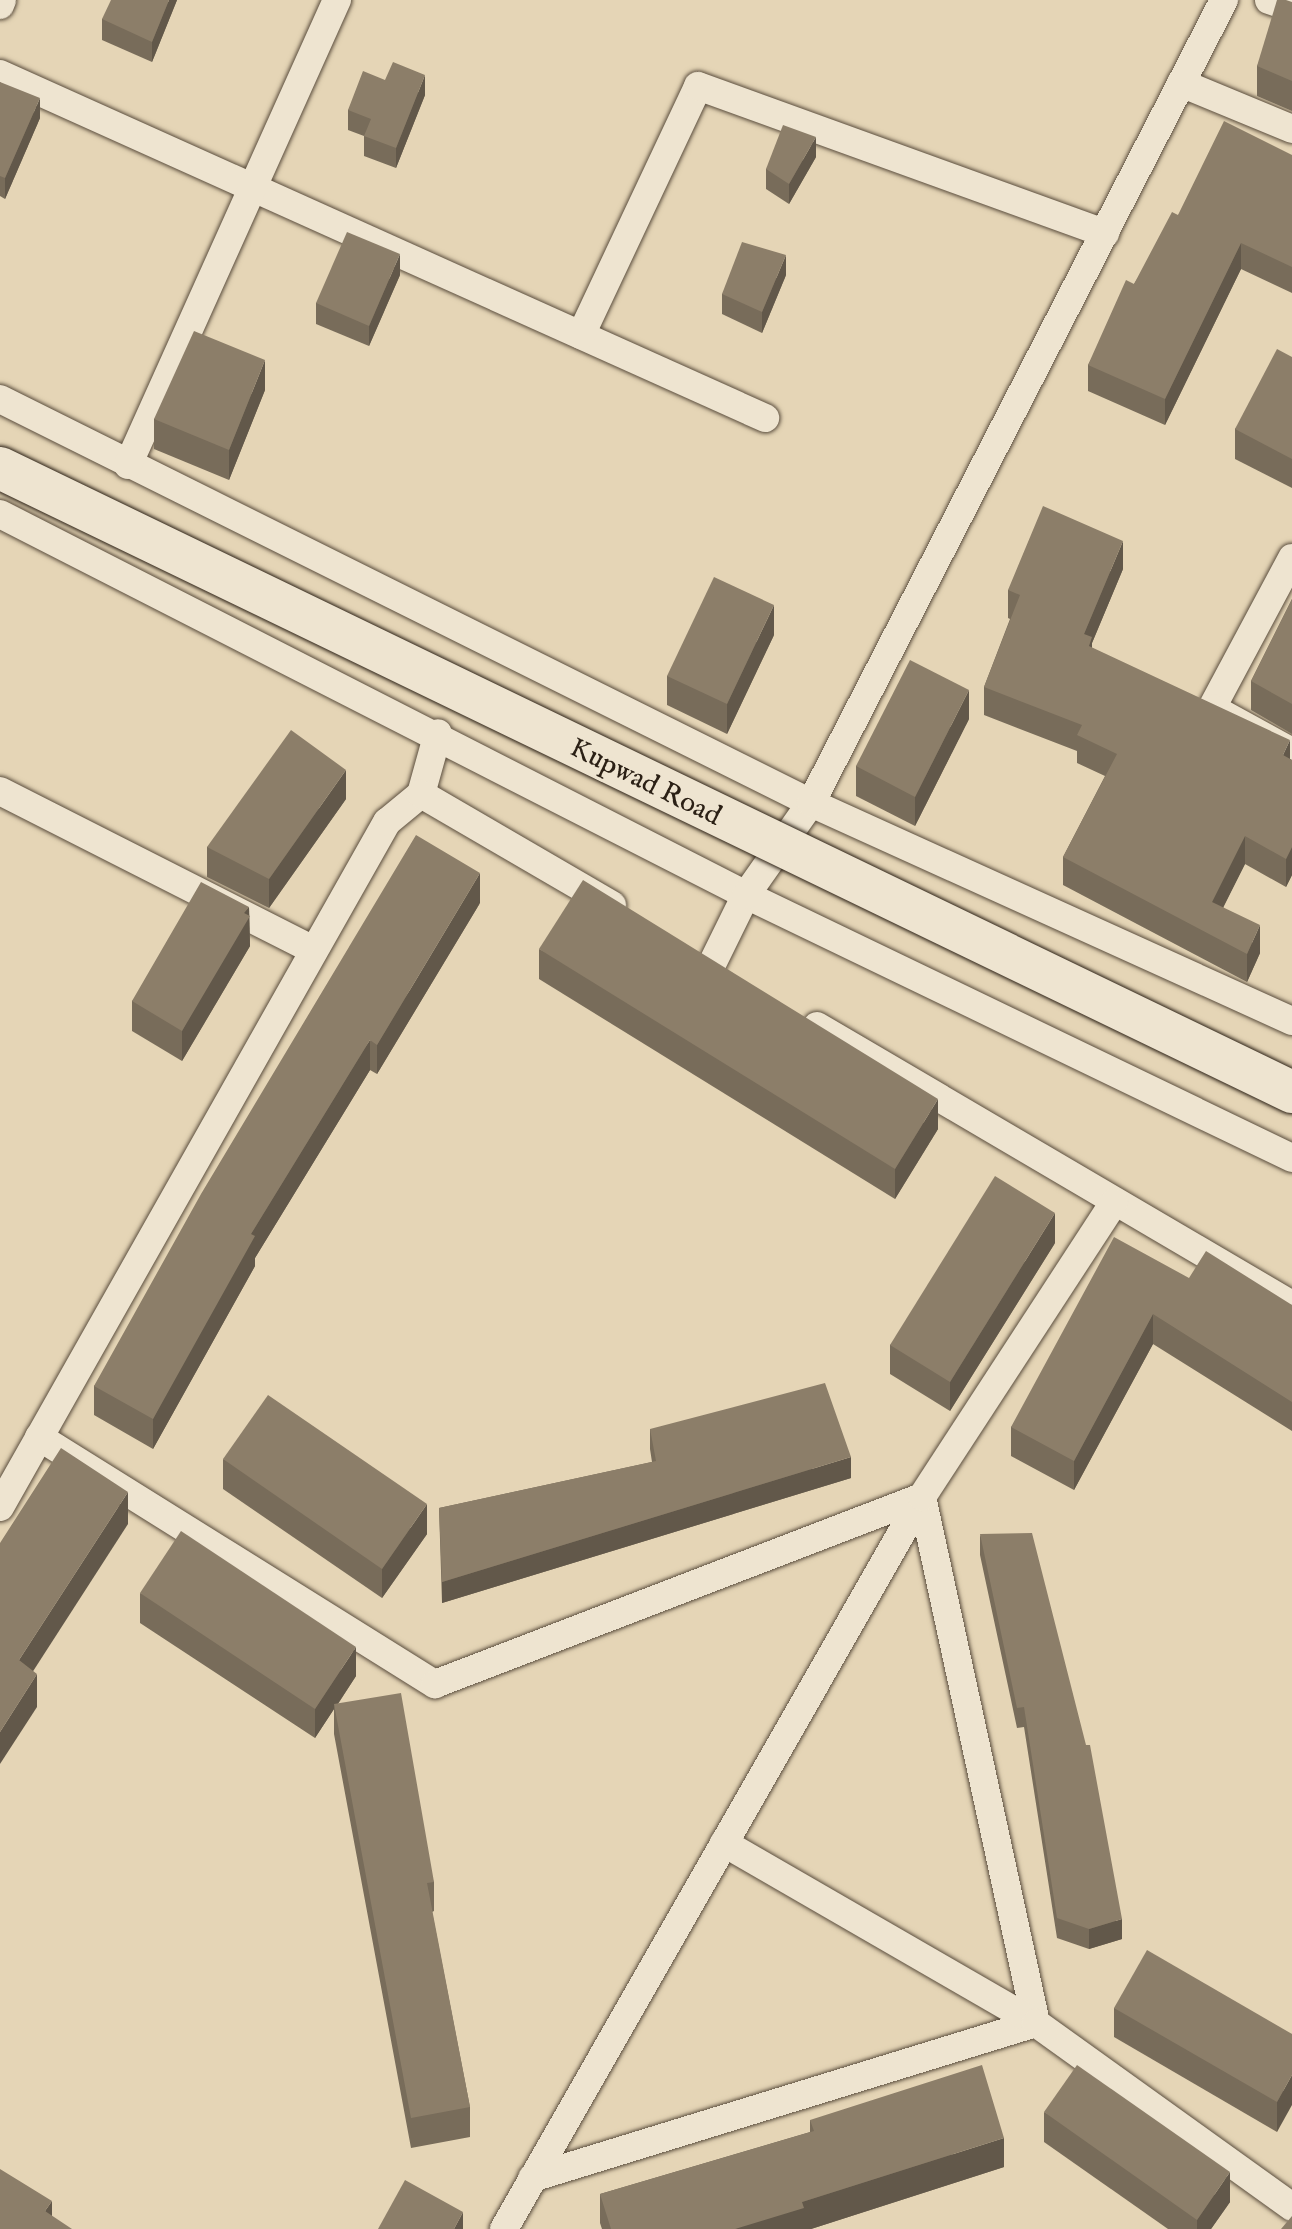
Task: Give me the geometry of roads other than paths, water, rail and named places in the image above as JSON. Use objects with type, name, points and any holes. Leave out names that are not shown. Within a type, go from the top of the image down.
[{"type":"main road","name":"Kupwad Road","points":[[0,468],[1292,1092]]},
{"type":"street","points":[[128,465],[337,0]]},
{"type":"street","points":[[712,964],[746,895],[811,803],[1224,0]]},
{"type":"street","points":[[1269,0],[1292,8]]},
{"type":"street","points":[[0,74],[765,418]]},
{"type":"street","points":[[1181,83],[1292,129]]},
{"type":"street","points":[[581,335],[698,86],[1105,233]]},
{"type":"street","points":[[0,399],[811,803],[1292,1021]]},
{"type":"street","points":[[0,514],[438,733],[746,895],[1292,1158]]},
{"type":"street","points":[[1292,558],[1212,708],[1292,752]]},
{"type":"street","points":[[0,1507],[387,822],[421,794],[438,733]]},
{"type":"street","points":[[0,791],[314,950]]},
{"type":"street","points":[[421,794],[632,917]]},
{"type":"street","points":[[685,948],[739,980]]},
{"type":"street","points":[[794,1012],[1292,1305]]},
{"type":"street","points":[[504,2229],[922,1497],[1114,1203]]},
{"type":"street","points":[[39,1437],[435,1684],[922,1497]]},
{"type":"street","points":[[922,1497],[1036,2023]]},
{"type":"street","points":[[724,1843],[1036,2023],[1292,2207]]},
{"type":"street","points":[[532,2178],[1036,2023]]}]
